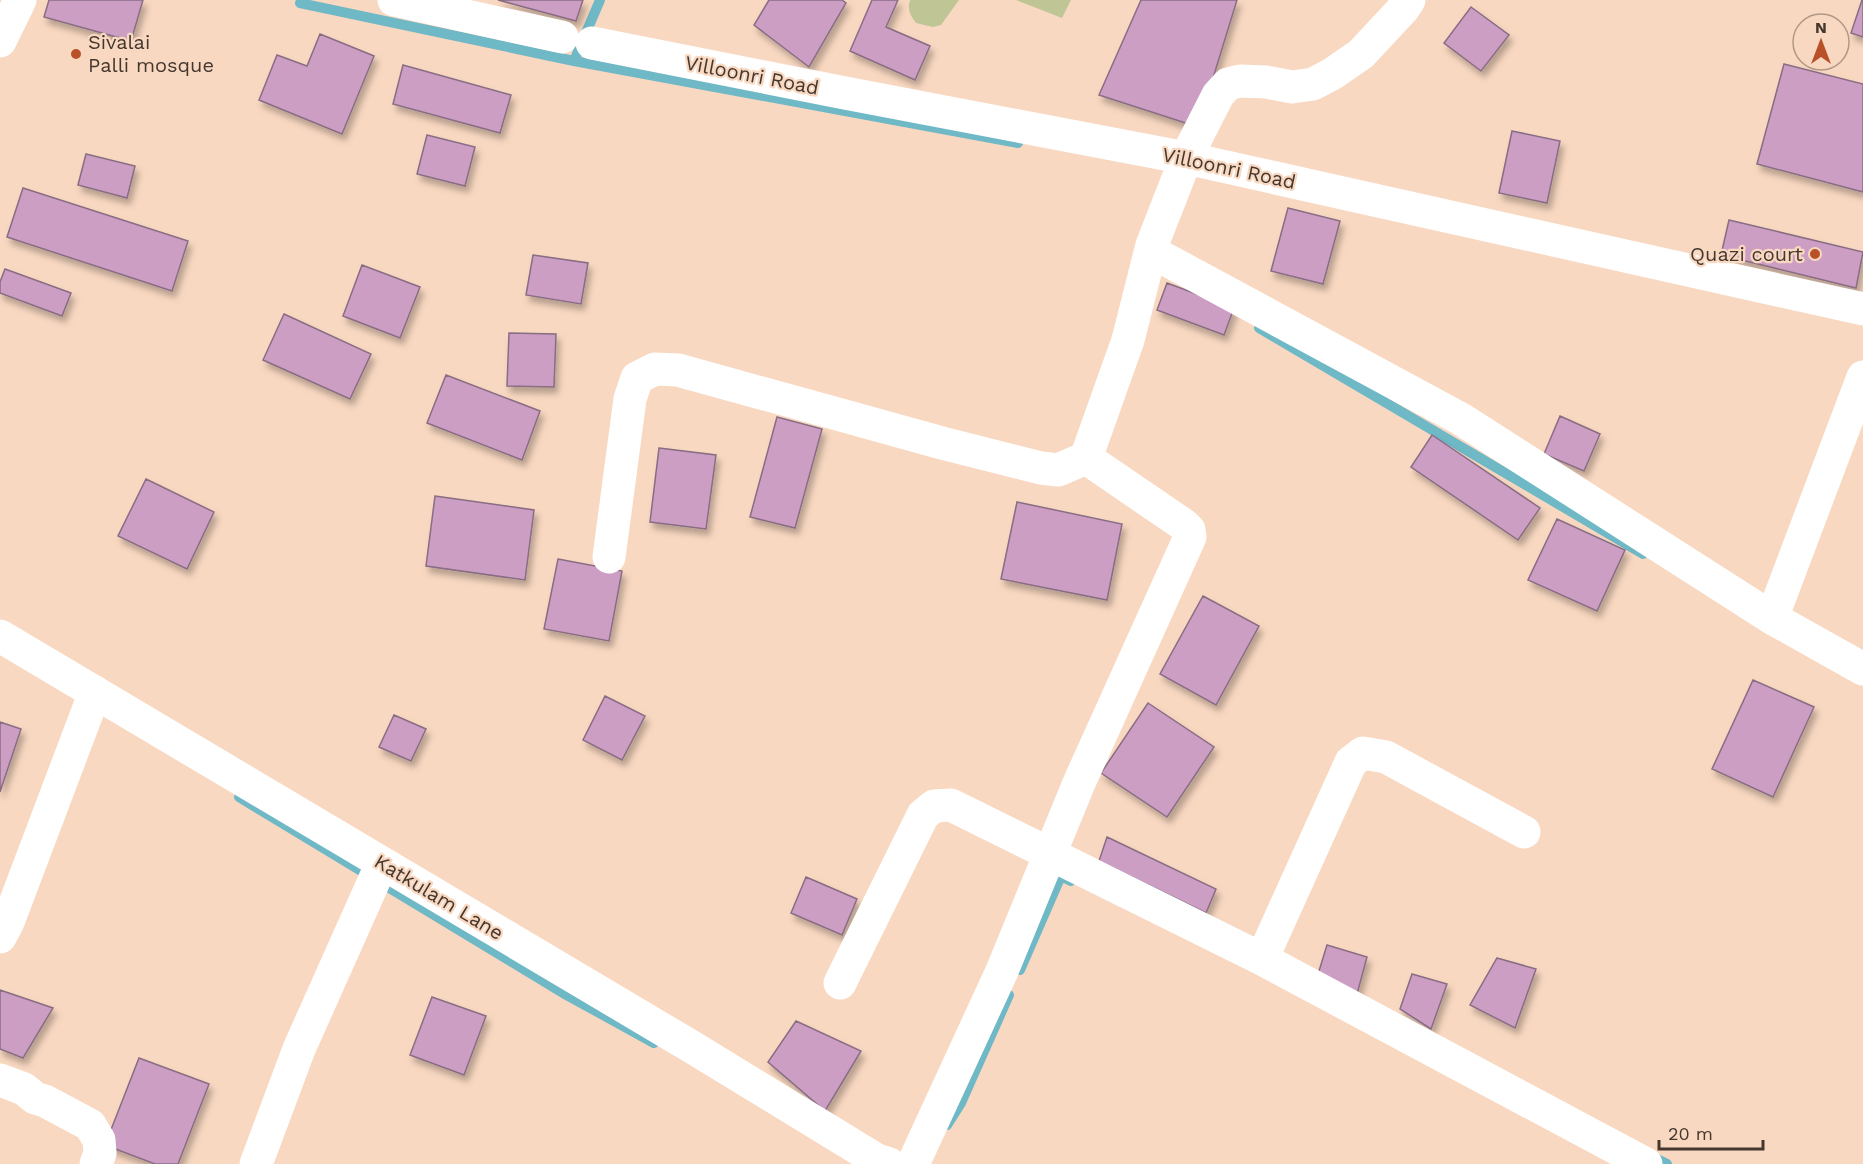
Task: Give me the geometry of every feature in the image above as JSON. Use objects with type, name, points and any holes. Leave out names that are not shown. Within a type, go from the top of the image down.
[{"type":"street","points":[[0,40],[20,0]]},
{"type":"street","name":"Villoonri Road","points":[[394,0],[577,40],[1186,158],[1631,258],[1724,276],[1863,309]]},
{"type":"street","points":[[609,557],[630,399],[637,378],[655,369],[678,370],[1041,468],[1058,470],[1086,458],[1128,340],[1152,245],[1186,158],[1218,95],[1228,84],[1240,81],[1266,82],[1292,87],[1313,84],[1360,54],[1409,0]]},
{"type":"street","points":[[1152,252],[1461,419],[1772,618],[1863,669]]},
{"type":"street","points":[[1772,618],[1863,377]]},
{"type":"street","points":[[911,1164],[914,1162],[1002,972],[1079,783],[1190,537],[1189,530],[1184,525],[1086,458]]},
{"type":"street","name":"Katkulam Lane","points":[[0,636],[883,1162]]},
{"type":"street","points":[[0,937],[8,922],[95,692]]},
{"type":"street","points":[[1262,959],[1351,762],[1363,753],[1386,757],[1524,832]]},
{"type":"street","points":[[840,983],[924,816],[934,806],[951,805],[1262,959],[1646,1164]]},
{"type":"street","points":[[256,1164],[299,1049],[382,862]]},
{"type":"street","points":[[0,1080],[24,1089],[34,1098],[45,1101],[90,1125],[99,1140],[100,1153],[96,1164]]},
{"type":"green space","points":[[910,0],[959,0],[941,25],[933,27],[916,23],[910,12]]},
{"type":"green space","points":[[1016,0],[1071,0],[1062,18]]},
{"type":"building","points":[[49,0],[143,0],[131,41],[44,17]]},
{"type":"building","points":[[498,0],[583,0],[576,21]]},
{"type":"building","points":[[769,0],[842,0],[846,3],[809,67],[754,25]]},
{"type":"building","points":[[872,0],[898,0],[886,27],[930,46],[915,80],[850,51]]},
{"type":"building","points":[[1141,0],[1237,0],[1198,127],[1099,95]]},
{"type":"building","points":[[1862,0],[1863,0],[1863,37],[1851,33]]},
{"type":"building","points":[[1471,7],[1509,35],[1481,71],[1444,43]]},
{"type":"building","points":[[320,34],[374,56],[342,134],[259,100],[277,55],[307,66]]},
{"type":"building","points":[[1784,64],[1791,66],[1791,72],[1816,72],[1863,84],[1863,192],[1757,164]]},
{"type":"building","points":[[403,65],[511,95],[500,133],[393,104]]},
{"type":"building","points":[[1512,131],[1560,141],[1547,203],[1499,193]]},
{"type":"building","points":[[427,135],[475,147],[465,186],[417,174]]},
{"type":"building","points":[[86,154],[135,166],[127,198],[78,185]]},
{"type":"building","points":[[23,188],[188,241],[172,291],[7,237]]},
{"type":"building","points":[[1288,208],[1340,221],[1323,284],[1271,271]]},
{"type":"building","points":[[1729,220],[1863,252],[1856,288],[1721,255]]},
{"type":"building","points":[[533,255],[588,263],[581,304],[526,295]]},
{"type":"building","points":[[362,265],[420,287],[400,338],[343,316]]},
{"type":"building","points":[[5,269],[71,293],[62,316],[0,293],[0,282]]},
{"type":"building","points":[[1167,283],[1234,308],[1224,335],[1157,310]]},
{"type":"building","points":[[284,314],[371,354],[350,399],[263,360]]},
{"type":"building","points":[[509,333],[556,334],[554,387],[507,386]]},
{"type":"building","points":[[446,375],[540,411],[522,460],[427,423]]},
{"type":"building","points":[[1560,416],[1600,434],[1584,471],[1544,454]]},
{"type":"building","points":[[777,417],[822,429],[795,528],[750,517]]},
{"type":"building","points":[[1432,435],[1540,508],[1518,540],[1411,467]]},
{"type":"building","points":[[659,448],[716,455],[706,529],[650,522]]},
{"type":"building","points":[[146,479],[214,512],[187,569],[118,536]]},
{"type":"building","points":[[435,496],[534,510],[525,580],[426,566]]},
{"type":"building","points":[[1017,502],[1122,524],[1107,600],[1001,579]]},
{"type":"building","points":[[1557,519],[1625,550],[1597,611],[1528,580]]},
{"type":"building","points":[[558,559],[622,571],[609,641],[544,629]]},
{"type":"building","points":[[1203,596],[1259,626],[1216,705],[1160,674]]},
{"type":"building","points":[[1753,680],[1814,707],[1773,797],[1712,769]]},
{"type":"building","points":[[605,696],[645,716],[622,760],[583,740]]},
{"type":"building","points":[[1148,703],[1214,747],[1167,817],[1101,773]]},
{"type":"building","points":[[394,715],[426,729],[411,761],[379,747]]},
{"type":"building","points":[[0,722],[21,729],[0,792]]},
{"type":"building","points":[[1107,837],[1216,889],[1206,913],[1099,861]]},
{"type":"building","points":[[806,877],[857,899],[842,935],[791,913]]},
{"type":"building","points":[[1327,945],[1367,957],[1357,994],[1315,984]]},
{"type":"building","points":[[1497,958],[1536,969],[1515,1028],[1470,1005]]},
{"type":"building","points":[[1412,974],[1447,984],[1431,1029],[1400,1009]]},
{"type":"building","points":[[0,990],[53,1008],[23,1058],[0,1049]]},
{"type":"building","points":[[432,997],[486,1016],[464,1075],[410,1055]]},
{"type":"building","points":[[796,1021],[861,1051],[825,1111],[768,1062]]},
{"type":"building","points":[[139,1058],[209,1084],[178,1164],[155,1164],[105,1145]]},
{"type":"waterway","points":[[574,61],[600,0]]},
{"type":"waterway","points":[[300,3],[574,61],[1018,143]]},
{"type":"waterway","points":[[1259,328],[1643,554]]},
{"type":"waterway","points":[[239,797],[563,993],[654,1043]]},
{"type":"waterway","points":[[1020,970],[1061,876],[1071,881]]},
{"type":"waterway","points":[[947,1125],[961,1103],[1009,995]]},
{"type":"waterway","points":[[1649,1155],[1667,1164]]},
{"type":"place","name":"Sivalai Palli mosque","points":[[76,54]]},
{"type":"place","name":"Quazi court","points":[[1815,254]]}]
